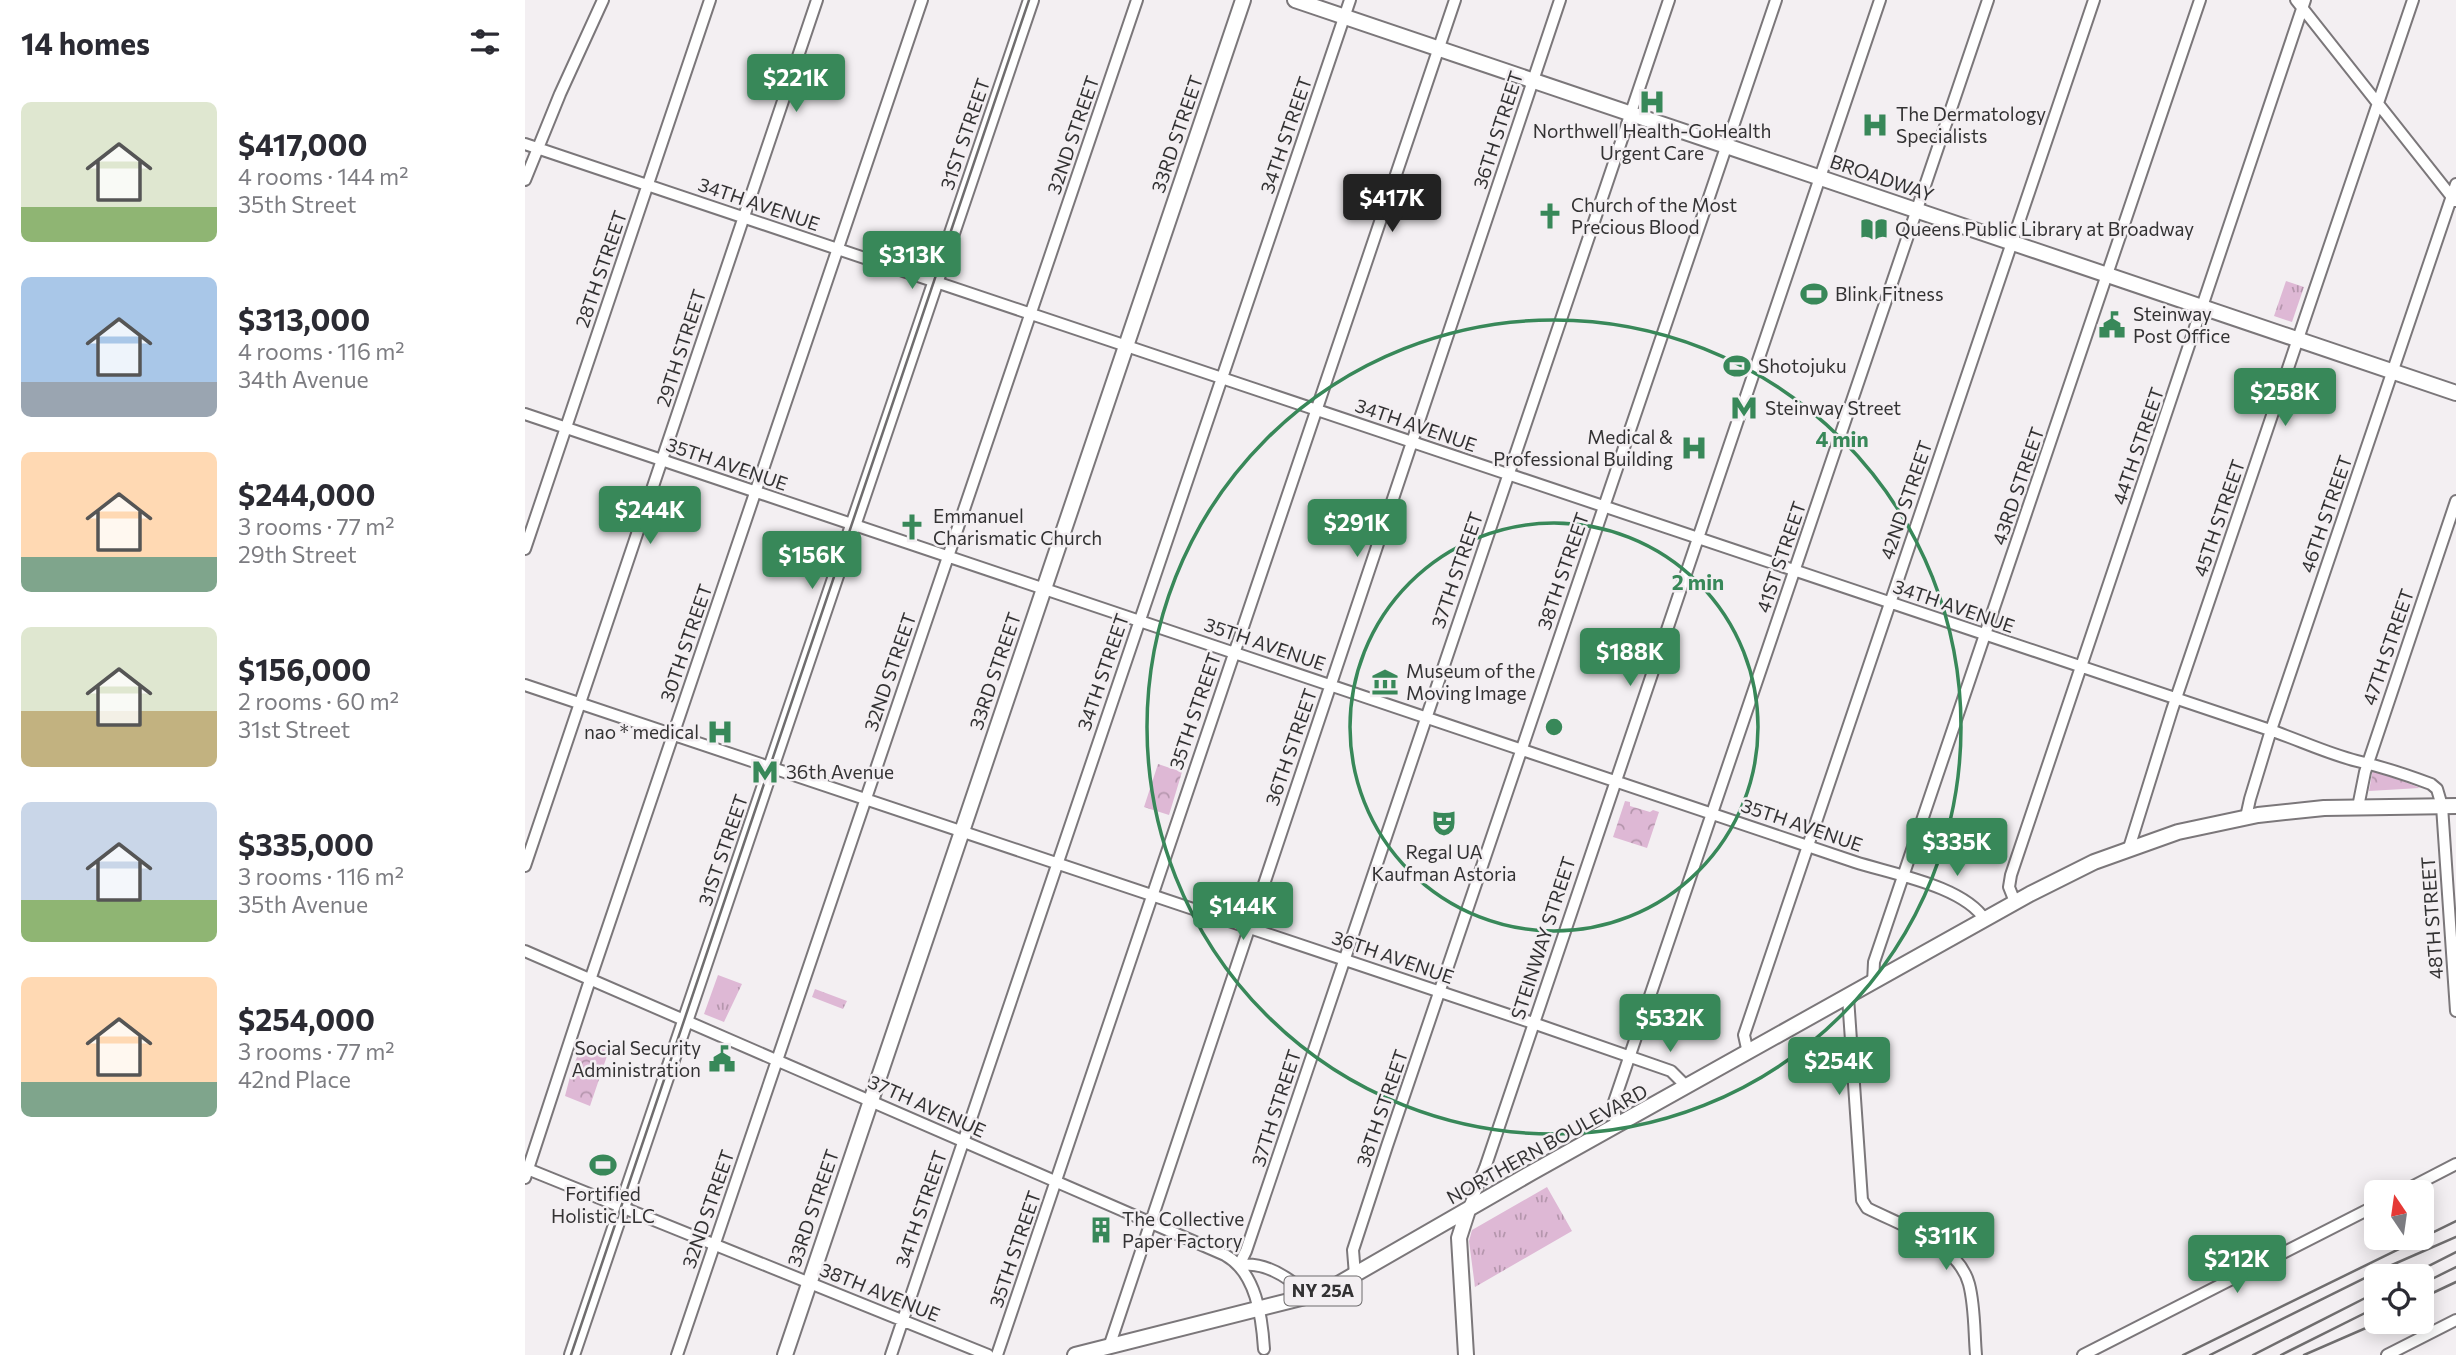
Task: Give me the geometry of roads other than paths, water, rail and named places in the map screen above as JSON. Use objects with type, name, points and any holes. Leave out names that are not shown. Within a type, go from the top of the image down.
[{"type":"main road","name":"31ST STREET","points":[[572,1355],[1031,0]]},
{"type":"main road","name":"33RD STREET","points":[[785,1355],[1243,0]]},
{"type":"main road","name":"BROADWAY","points":[[1295,0],[2456,393]]},
{"type":"main road","name":"NORTHERN BOULEVARD","points":[[1076,1355],[1309,1296],[1355,1275],[2015,902],[2129,848],[2178,832],[2246,817],[2307,809],[2451,806]]},
{"type":"main road","points":[[1466,1355],[1459,1238],[1468,1210]]},
{"type":"street","points":[[525,180],[603,0]]},
{"type":"street","name":"28TH STREET","points":[[525,549],[710,0]]},
{"type":"street","name":"29TH STREET","points":[[525,866],[817,0]]},
{"type":"street","name":"30TH STREET","points":[[526,1172],[922,0]]},
{"type":"street","name":"32ND STREET","points":[[677,1355],[1137,0]]},
{"type":"street","name":"34TH STREET","points":[[891,1355],[1350,0]]},
{"type":"street","name":"35TH STREET","points":[[997,1355],[1455,0]]},
{"type":"street","name":"36TH STREET","points":[[1109,1347],[1560,0]]},
{"type":"street","name":"37TH STREET","points":[[1239,1265],[1246,1251],[1669,0]]},
{"type":"street","name":"38TH STREET","points":[[1355,1275],[1353,1250],[1776,0]]},
{"type":"street","name":"STEINWAY STREET","points":[[1468,1210],[1485,1168],[1880,0]]},
{"type":"street","name":"41ST STREET","points":[[1616,1127],[1614,1102],[1988,0]]},
{"type":"street","name":"42ND STREET","points":[[1748,1053],[1744,1035],[2094,0]]},
{"type":"street","name":"43RD STREET","points":[[1873,983],[1874,962],[2200,0]]},
{"type":"street","name":"45TH STREET","points":[[2129,848],[2176,698],[2413,0]]},
{"type":"street","points":[[2301,3],[2454,199]]},
{"type":"street","name":"44TH STREET","points":[[2015,902],[2009,891],[2009,883],[2203,307],[2301,3]]},
{"type":"street","name":"34TH AVENUE","points":[[525,144],[2271,730],[2280,736],[2368,763],[2434,786],[2451,806]]},
{"type":"street","name":"46TH STREET","points":[[2246,817],[2271,730],[2392,372],[2454,199],[2456,184]]},
{"type":"street","name":"35TH AVENUE","points":[[525,414],[1934,886],[1968,901],[1985,920]]},
{"type":"street","name":"47TH STREET","points":[[2358,807],[2368,763],[2456,500]]},
{"type":"street","name":"36TH AVENUE","points":[[525,685],[1533,1023],[1671,1071],[1687,1087]]},
{"type":"street","name":"48TH STREET","points":[[2451,806],[2442,822],[2456,1011]]},
{"type":"street","name":"37TH AVENUE","points":[[525,951],[1150,1222],[1225,1255],[1239,1265],[1257,1264],[1293,1282],[1309,1296]]},
{"type":"street","points":[[1848,997],[1861,1196],[1867,1208],[1939,1244],[1949,1251],[1962,1267],[1970,1287],[1976,1355]]},
{"type":"street","points":[[2425,1180],[2456,1164]]},
{"type":"street","name":"38TH AVENUE","points":[[526,1172],[622,1207],[988,1355]]},
{"type":"street","points":[[2083,1355],[2364,1212]]},
{"type":"street","points":[[1239,1265],[1251,1286],[1258,1309],[1264,1349]]},
{"type":"street","points":[[2388,1355],[2456,1320]]},
{"type":"railway","points":[[571,1355],[1029,0]]},
{"type":"railway","points":[[2183,1355],[2456,1221]]},
{"type":"railway","points":[[2210,1355],[2385,1268],[2456,1237]]},
{"type":"railway","points":[[2432,1264],[2456,1252]]},
{"type":"railway","points":[[2434,1278],[2456,1267]]},
{"type":"railway","points":[[2434,1292],[2456,1282]]},
{"type":"railway","points":[[2253,1355],[2364,1299]]},
{"type":"railway","points":[[2281,1355],[2364,1314]]},
{"type":"railway","points":[[2304,1355],[2364,1329]]},
{"type":"place","name":"Northwell Health-GoHealth Urgent Care","points":[[1652,102]]},
{"type":"place","name":"The Dermatology Specialists","points":[[1875,125]]},
{"type":"place","name":"Church of the Most Precious Blood","points":[[1550,216]]},
{"type":"place","name":"Queens Public Library at Broadway","points":[[1874,229]]},
{"type":"place","name":"Blink Fitness","points":[[1814,294]]},
{"type":"place","name":"Steinway Post Office","points":[[2112,325]]},
{"type":"place","name":"Shotojuku","points":[[1737,366]]},
{"type":"place","name":"Steinway Street","points":[[1744,408]]},
{"type":"place","name":"Medical & Professional Building","points":[[1694,448]]},
{"type":"place","name":"Emmanuel Charismatic Church","points":[[912,527]]},
{"type":"place","name":"Museum of the Moving Image","points":[[1385,682]]},
{"type":"place","name":"nao * medical","points":[[720,732]]},
{"type":"place","name":"36th Avenue","points":[[765,772]]},
{"type":"place","name":"Regal UA Kaufman Astoria","points":[[1444,823]]},
{"type":"place","name":"Social Security Administration","points":[[722,1059]]},
{"type":"place","name":"Fortified Holistic LLC","points":[[603,1165]]},
{"type":"place","name":"The Collective Paper Factory","points":[[1101,1230]]}]
